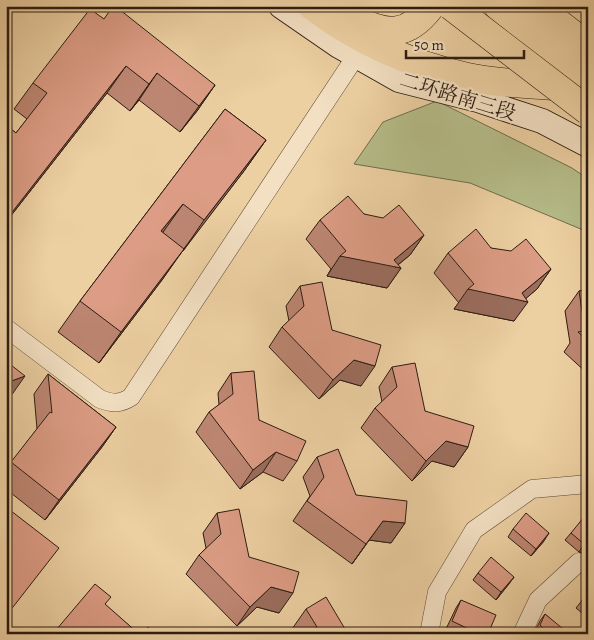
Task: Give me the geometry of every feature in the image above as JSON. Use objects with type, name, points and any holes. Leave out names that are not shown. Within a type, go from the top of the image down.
[{"type":"main road","name":"二环路南三段","points":[[281,6],[368,43],[399,80],[478,100],[542,121],[588,145]]},
{"type":"main road","points":[[312,6],[337,26],[368,43],[407,60],[469,77],[588,90]]},
{"type":"main road","points":[[337,6],[354,18],[368,43]]},
{"type":"main road","points":[[368,43],[410,26],[431,6]]},
{"type":"main road","points":[[451,6],[588,111]]},
{"type":"main road","points":[[498,6],[588,78]]},
{"type":"main road","points":[[536,6],[588,46]]},
{"type":"street","points":[[6,328],[100,399],[109,403],[121,403],[132,397],[368,43]]},
{"type":"street","points":[[429,634],[436,592],[474,530],[532,489],[588,484]]},
{"type":"street","points":[[522,634],[538,600],[579,562],[588,564]]},
{"type":"green space","points":[[437,101],[572,168],[588,179],[588,232],[470,183],[354,164],[383,122]]},
{"type":"building","points":[[113,6],[215,85],[199,106],[157,73],[149,84],[126,66],[6,220],[6,125],[16,133],[47,93],[33,83],[90,9],[104,19]]},
{"type":"building","points":[[225,109],[266,140],[204,220],[183,204],[161,231],[184,249],[121,332],[80,301]]},
{"type":"building","points":[[348,196],[364,214],[383,218],[399,205],[424,235],[394,260],[401,268],[340,256],[346,251],[320,220]]},
{"type":"building","points":[[476,229],[491,248],[511,251],[526,239],[551,269],[522,293],[528,302],[468,289],[474,284],[448,253]]},
{"type":"building","points":[[322,282],[332,330],[381,345],[375,366],[354,360],[333,380],[282,327],[304,306],[300,286]]},
{"type":"building","points":[[588,290],[588,341],[578,332],[585,331],[579,291]]},
{"type":"building","points":[[6,361],[25,376],[6,383]]},
{"type":"building","points":[[415,363],[425,411],[474,426],[468,447],[446,441],[426,461],[375,408],[397,387],[392,367]]},
{"type":"building","points":[[254,371],[259,420],[306,441],[297,461],[276,452],[253,470],[209,412],[233,394],[231,373]]},
{"type":"building","points":[[48,374],[116,427],[59,500],[11,462],[50,412],[52,413]]},
{"type":"building","points":[[338,449],[356,495],[407,501],[405,523],[383,521],[366,544],[307,501],[324,477],[317,457]]},
{"type":"building","points":[[6,507],[59,548],[6,616]]},
{"type":"building","points":[[239,509],[249,557],[299,572],[293,593],[271,587],[250,607],[199,555],[221,534],[217,513]]},
{"type":"building","points":[[526,513],[549,533],[536,549],[513,529]]},
{"type":"building","points":[[584,517],[588,520],[588,545],[571,533]]},
{"type":"building","points":[[491,557],[514,577],[501,592],[478,573]]},
{"type":"building","points":[[95,584],[111,597],[105,604],[139,634],[83,634],[78,630],[74,634],[61,634],[56,630]]},
{"type":"building","points":[[588,593],[588,606],[581,601]]},
{"type":"building","points":[[326,597],[348,634],[314,634],[317,627],[306,609]]},
{"type":"building","points":[[461,600],[496,615],[488,634],[479,634],[452,621]]},
{"type":"building","points":[[545,614],[568,633],[549,634],[540,625]]},
{"type":"building","points":[[148,627],[156,634],[142,634]]}]
